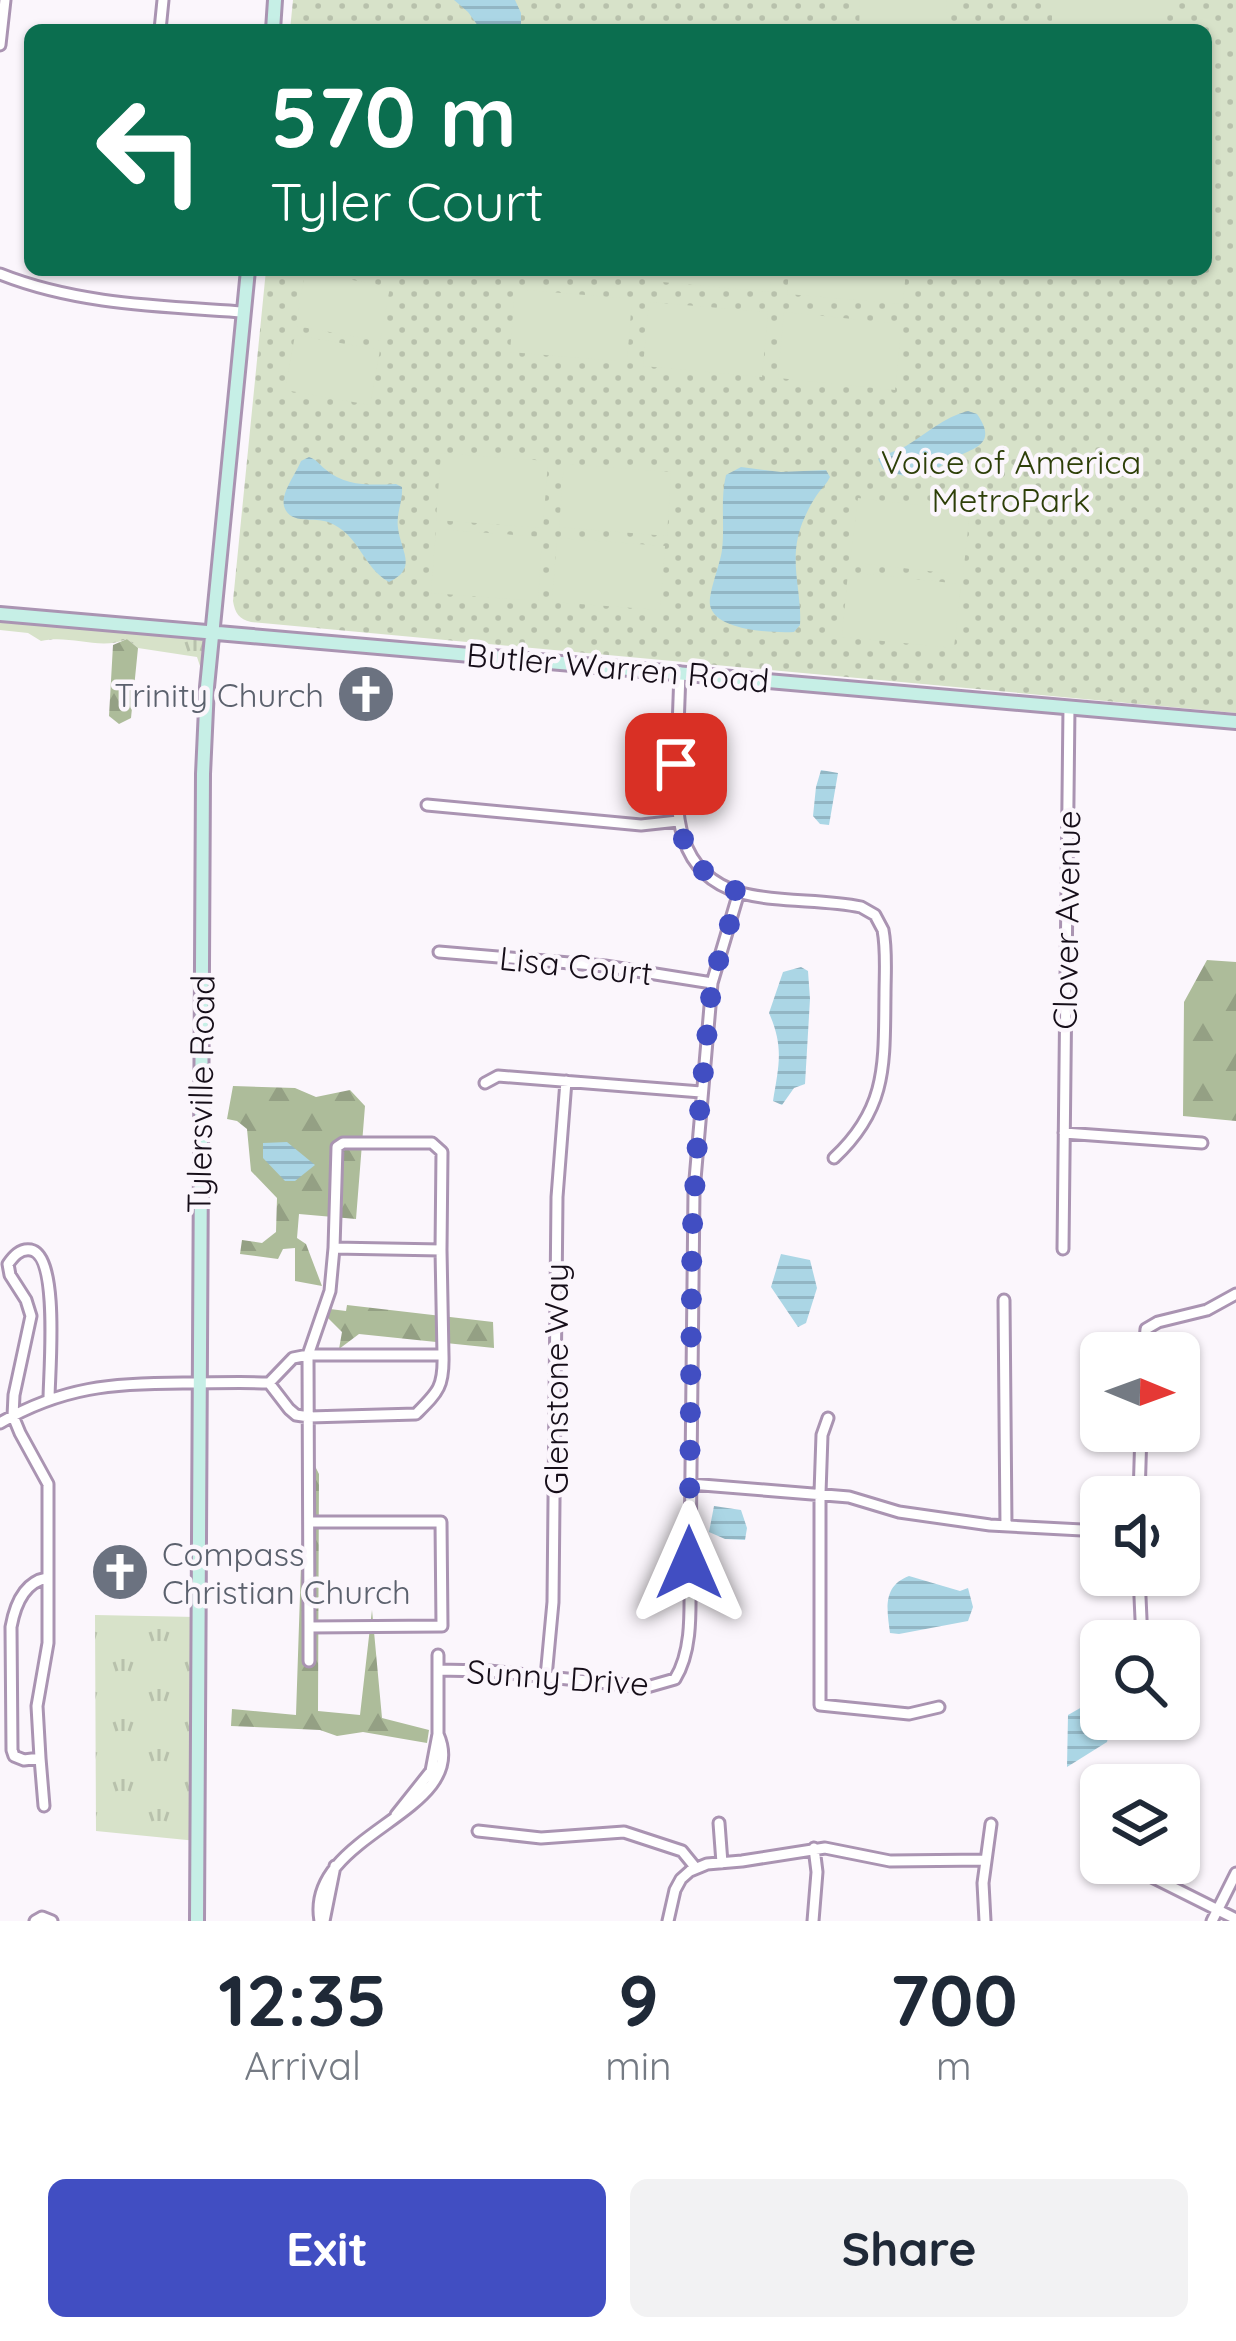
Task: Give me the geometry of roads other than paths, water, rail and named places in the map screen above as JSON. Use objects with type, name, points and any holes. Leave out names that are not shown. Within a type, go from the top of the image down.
[{"type":"main road","name":"Tylersville Road","points":[[197,1921],[204,733],[247,276]]},
{"type":"main road","name":"Butler Warren Road","points":[[0,614],[1236,722]]},
{"type":"street","points":[[0,45],[5,0]]},
{"type":"street","points":[[0,274],[81,298],[244,312]]},
{"type":"street","points":[[680,672],[677,821],[699,866],[717,882],[739,892],[861,907],[875,916],[883,930],[881,1086],[861,1128],[834,1158]]},
{"type":"street","name":"Clover Avenue","points":[[1063,1249],[1069,707]]},
{"type":"street","points":[[428,805],[641,825],[677,821]]},
{"type":"street","name":"Sunny Drive","points":[[438,1670],[647,1687],[675,1679],[682,1668],[688,1618],[692,1234],[701,1092],[712,983],[739,892]]},
{"type":"street","name":"Lisa Court","points":[[439,952],[605,966],[712,983]]},
{"type":"street","points":[[485,1083],[498,1076],[701,1092]]},
{"type":"street","name":"Glenstone Way","points":[[546,1677],[554,1602],[556,1197],[566,1082]]},
{"type":"street","points":[[1064,1132],[1202,1143]]},
{"type":"street","points":[[269,1383],[296,1415],[309,1417],[416,1414],[436,1394],[444,1380],[442,1152],[432,1143],[343,1143],[337,1147],[330,1291],[308,1354],[309,1417],[310,1522],[309,1661]]},
{"type":"street","points":[[334,1248],[441,1250]]},
{"type":"street","points":[[44,1806],[37,1706],[48,1643],[48,1484],[13,1416],[31,1316],[8,1264],[25,1250],[40,1256],[49,1278],[49,1399]]},
{"type":"street","points":[[1146,1332],[1158,1322],[1207,1310],[1236,1294]]},
{"type":"street","points":[[1004,1300],[1006,1526]]},
{"type":"street","points":[[0,1423],[49,1399],[113,1384],[269,1383],[293,1358],[308,1354],[443,1355]]},
{"type":"street","points":[[828,1418],[822,1435],[820,1493],[820,1706],[908,1714],[939,1708]]},
{"type":"street","points":[[690,1484],[820,1493],[899,1512],[1080,1530]]},
{"type":"street","points":[[309,1627],[442,1626],[441,1522],[310,1522]]},
{"type":"street","points":[[40,1758],[18,1760],[12,1750],[11,1627],[26,1589],[47,1578]]},
{"type":"street","points":[[322,1921],[318,1911],[322,1885],[335,1866],[408,1809],[436,1778],[443,1746],[438,1734],[438,1655]]},
{"type":"street","points":[[719,1823],[722,1863]]},
{"type":"street","points":[[986,1921],[982,1901],[991,1824]]},
{"type":"street","points":[[478,1831],[541,1838],[624,1832],[682,1851],[695,1868]]},
{"type":"street","points":[[668,1921],[678,1884],[695,1868],[825,1847],[910,1863],[986,1860]]},
{"type":"street","points":[[813,1921],[818,1872],[814,1848]]},
{"type":"street","points":[[1212,1921],[1236,1873]]},
{"type":"street","points":[[1166,1884],[1236,1918]]},
{"type":"street","points":[[35,1921],[42,1917],[52,1921]]},
{"type":"water","points":[[454,0],[515,0],[521,24],[477,24]]},
{"type":"water","points":[[968,411],[977,414],[983,425],[980,445],[922,475],[883,469],[878,459]]},
{"type":"water","points":[[309,457],[350,482],[402,487],[398,523],[406,559],[398,577],[389,582],[380,576],[339,527],[287,512],[287,489],[301,461]]},
{"type":"water","points":[[741,467],[826,470],[830,477],[809,508],[798,537],[800,625],[794,632],[733,625],[714,614],[710,605],[722,550],[726,475]]},
{"type":"water","points":[[821,770],[838,773],[829,825],[813,816]]},
{"type":"water","points":[[801,967],[808,971],[810,999],[805,1084],[794,1088],[782,1105],[773,1101],[778,1046],[769,1013],[783,972]]},
{"type":"water","points":[[287,1142],[315,1165],[295,1181],[285,1181],[263,1158],[263,1143]]},
{"type":"water","points":[[781,1254],[810,1260],[817,1288],[806,1323],[798,1327],[771,1287]]},
{"type":"water","points":[[714,1506],[741,1510],[745,1540],[709,1532]]},
{"type":"water","points":[[909,1576],[960,1591],[968,1588],[973,1607],[968,1621],[890,1633],[890,1592]]},
{"type":"water","points":[[1080,1708],[1080,1740],[1107,1740],[1067,1767],[1068,1715]]},
{"type":"place","name":"Trinity Church","points":[[366,694]]},
{"type":"place","name":"Compass Christian Church","points":[[120,1572]]},
{"type":"park label","name":"Voice of America MetroPark","points":[[1011,480]]}]
